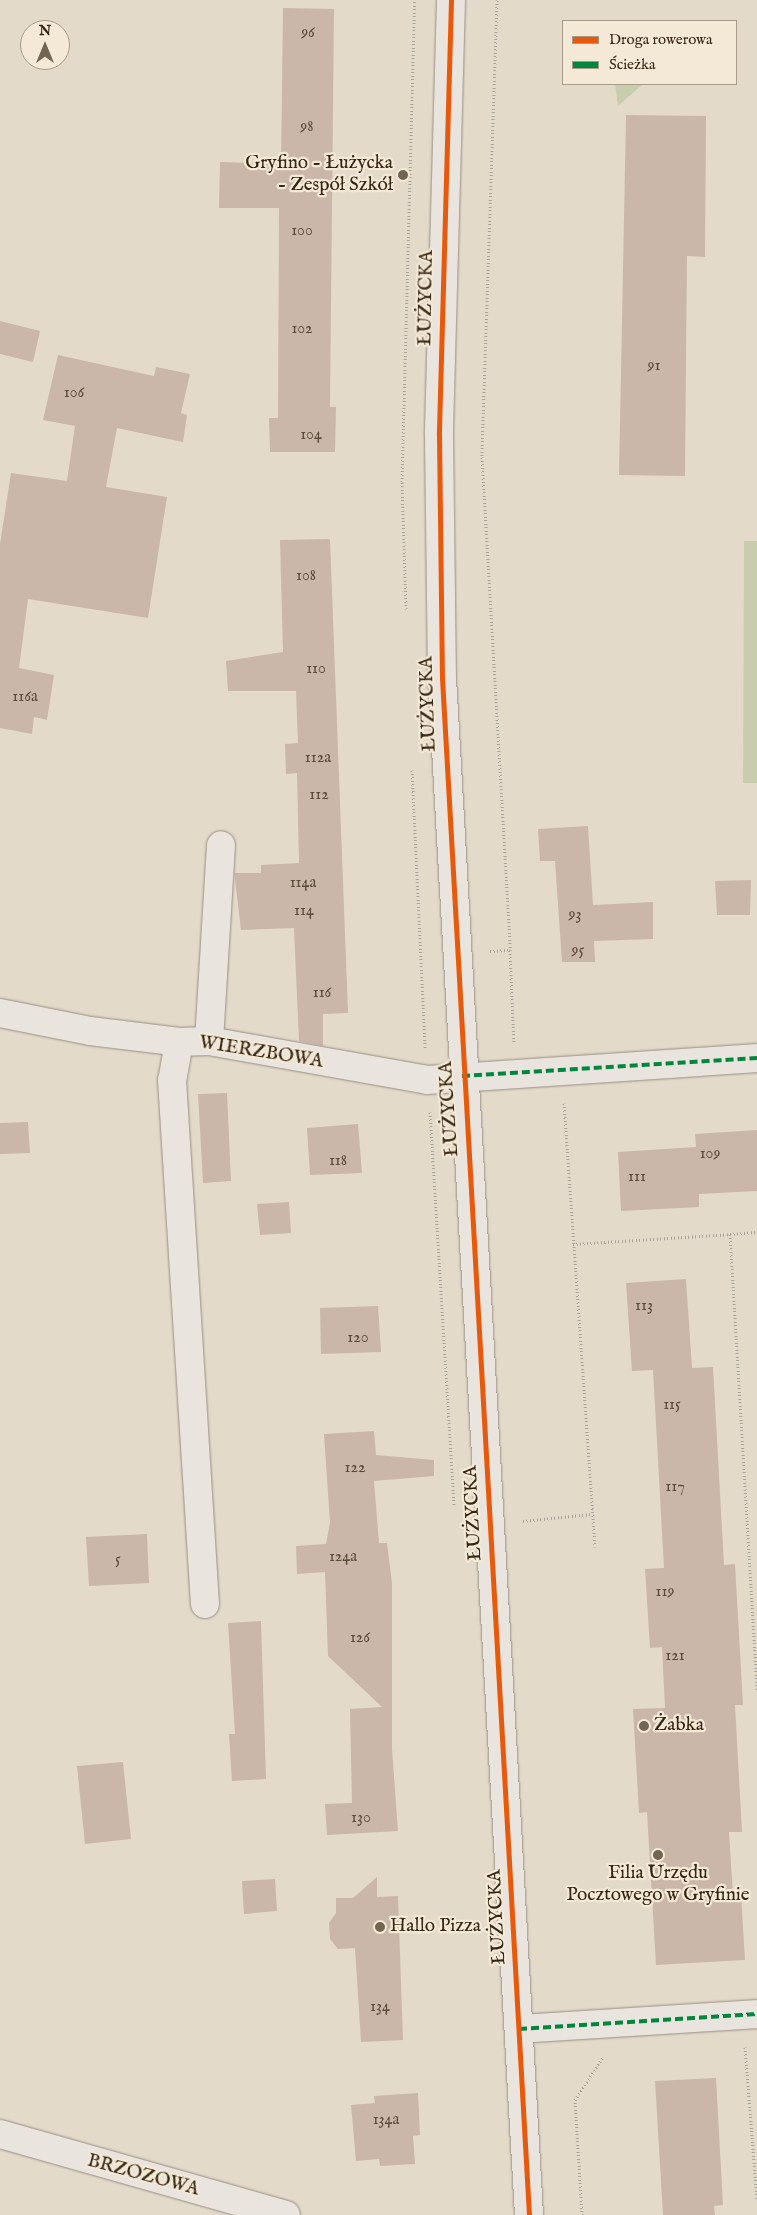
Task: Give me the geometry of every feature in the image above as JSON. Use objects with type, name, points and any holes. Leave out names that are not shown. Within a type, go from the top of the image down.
[{"type":"street","name":"ŁUŻYCKA","points":[[451,0],[443,237],[440,555],[462,1076],[529,2215]]},
{"type":"street","points":[[209,1041],[221,845]]},
{"type":"street","name":"WIERZBOWA","points":[[0,1013],[179,1042],[209,1041],[427,1080],[462,1076],[757,1058]]},
{"type":"street","points":[[179,1042],[172,1080],[205,1604]]},
{"type":"street","points":[[519,2029],[757,2014]]},
{"type":"street","name":"BRZOZOWA","points":[[0,2134],[286,2215]]},
{"type":"path","points":[[497,0],[482,457],[510,950]]},
{"type":"path","points":[[563,1092],[594,1547]]},
{"type":"path","points":[[574,1244],[757,1232]]},
{"type":"path","points":[[730,1234],[757,1690]]},
{"type":"path","points":[[739,2042],[748,2053],[757,2200]]},
{"type":"path","points":[[582,2215],[575,2100],[609,2048]]},
{"type":"green space","points":[[615,85],[642,85],[618,106]]},
{"type":"green space","points":[[744,541],[757,541],[757,783],[743,783]]},
{"type":"building","points":[[283,8],[334,9],[330,407],[336,407],[335,452],[270,452],[269,418],[278,418],[279,208],[219,208],[220,162],[281,164]]},
{"type":"building","points":[[626,115],[706,116],[705,257],[687,256],[685,476],[619,475]]},
{"type":"building","points":[[0,321],[40,331],[33,362],[0,354]]},
{"type":"building","points":[[58,355],[154,376],[156,367],[190,374],[181,413],[187,415],[183,442],[117,428],[106,487],[167,497],[148,618],[28,599],[19,668],[54,675],[47,720],[34,717],[32,734],[0,728],[0,544],[11,473],[67,481],[75,426],[43,420]]},
{"type":"building","points":[[330,539],[348,1013],[323,1014],[323,1046],[299,1041],[294,928],[241,930],[235,879],[235,873],[261,873],[261,865],[299,863],[297,773],[286,774],[285,744],[298,743],[296,691],[228,691],[226,661],[283,652],[280,540]]},
{"type":"building","points":[[588,826],[593,905],[653,902],[653,939],[594,941],[595,962],[562,962],[555,861],[540,861],[538,829]]},
{"type":"building","points":[[751,880],[750,915],[717,915],[715,881]]},
{"type":"building","points":[[227,1093],[231,1181],[203,1183],[198,1094]]},
{"type":"building","points":[[28,1122],[30,1153],[0,1154],[0,1123]]},
{"type":"building","points":[[358,1124],[362,1173],[310,1175],[307,1128]]},
{"type":"building","points":[[757,1130],[757,1191],[699,1194],[699,1207],[621,1211],[618,1152],[696,1147],[695,1134]]},
{"type":"building","points":[[289,1202],[291,1233],[260,1235],[257,1204]]},
{"type":"building","points":[[686,1279],[692,1368],[713,1367],[724,1565],[735,1564],[743,1705],[735,1705],[742,1832],[729,1832],[733,1895],[741,1894],[745,1960],[656,1965],[647,1812],[639,1813],[633,1709],[665,1708],[662,1647],[650,1648],[645,1569],[664,1568],[653,1370],[632,1371],[626,1283]]},
{"type":"building","points":[[378,1306],[381,1352],[321,1354],[320,1308]]},
{"type":"building","points":[[374,1431],[376,1455],[434,1460],[434,1476],[374,1481],[379,1543],[387,1543],[392,1583],[392,1749],[398,1831],[327,1835],[325,1804],[352,1803],[350,1709],[382,1707],[328,1656],[325,1572],[297,1574],[296,1546],[326,1544],[330,1523],[324,1434]]},
{"type":"building","points":[[147,1534],[149,1583],[89,1586],[86,1537]]},
{"type":"building","points":[[261,1621],[266,1779],[232,1781],[229,1734],[235,1734],[228,1623]]},
{"type":"building","points":[[123,1762],[131,1839],[85,1844],[77,1766]]},
{"type":"building","points":[[377,1877],[377,1897],[398,1896],[403,2040],[361,2042],[355,1948],[338,1949],[330,1939],[329,1923],[336,1913],[336,1898],[353,1898]]},
{"type":"building","points":[[275,1879],[277,1911],[244,1914],[242,1881]]},
{"type":"building","points":[[716,2078],[723,2205],[714,2206],[715,2215],[663,2215],[655,2081]]},
{"type":"building","points":[[418,2093],[420,2135],[413,2136],[415,2164],[380,2166],[379,2159],[356,2161],[351,2105],[375,2103],[374,2096]]},
{"type":"marked path","points":[[462,1076],[757,1058]]},
{"type":"marked path","points":[[519,2029],[757,2014]]},
{"type":"cycle path","points":[[451,0],[439,435],[442,678],[529,2215]]},
{"type":"place","name":"Gryfino - Łużycka - Zespół Szkół","points":[[403,175]]},
{"type":"place","name":"Żabka","points":[[644,1726]]},
{"type":"place","name":"Filia Urzędu Pocztowego w Gryfinie","points":[[658,1855]]},
{"type":"place","name":"Hallo Pizza","points":[[380,1927]]}]
